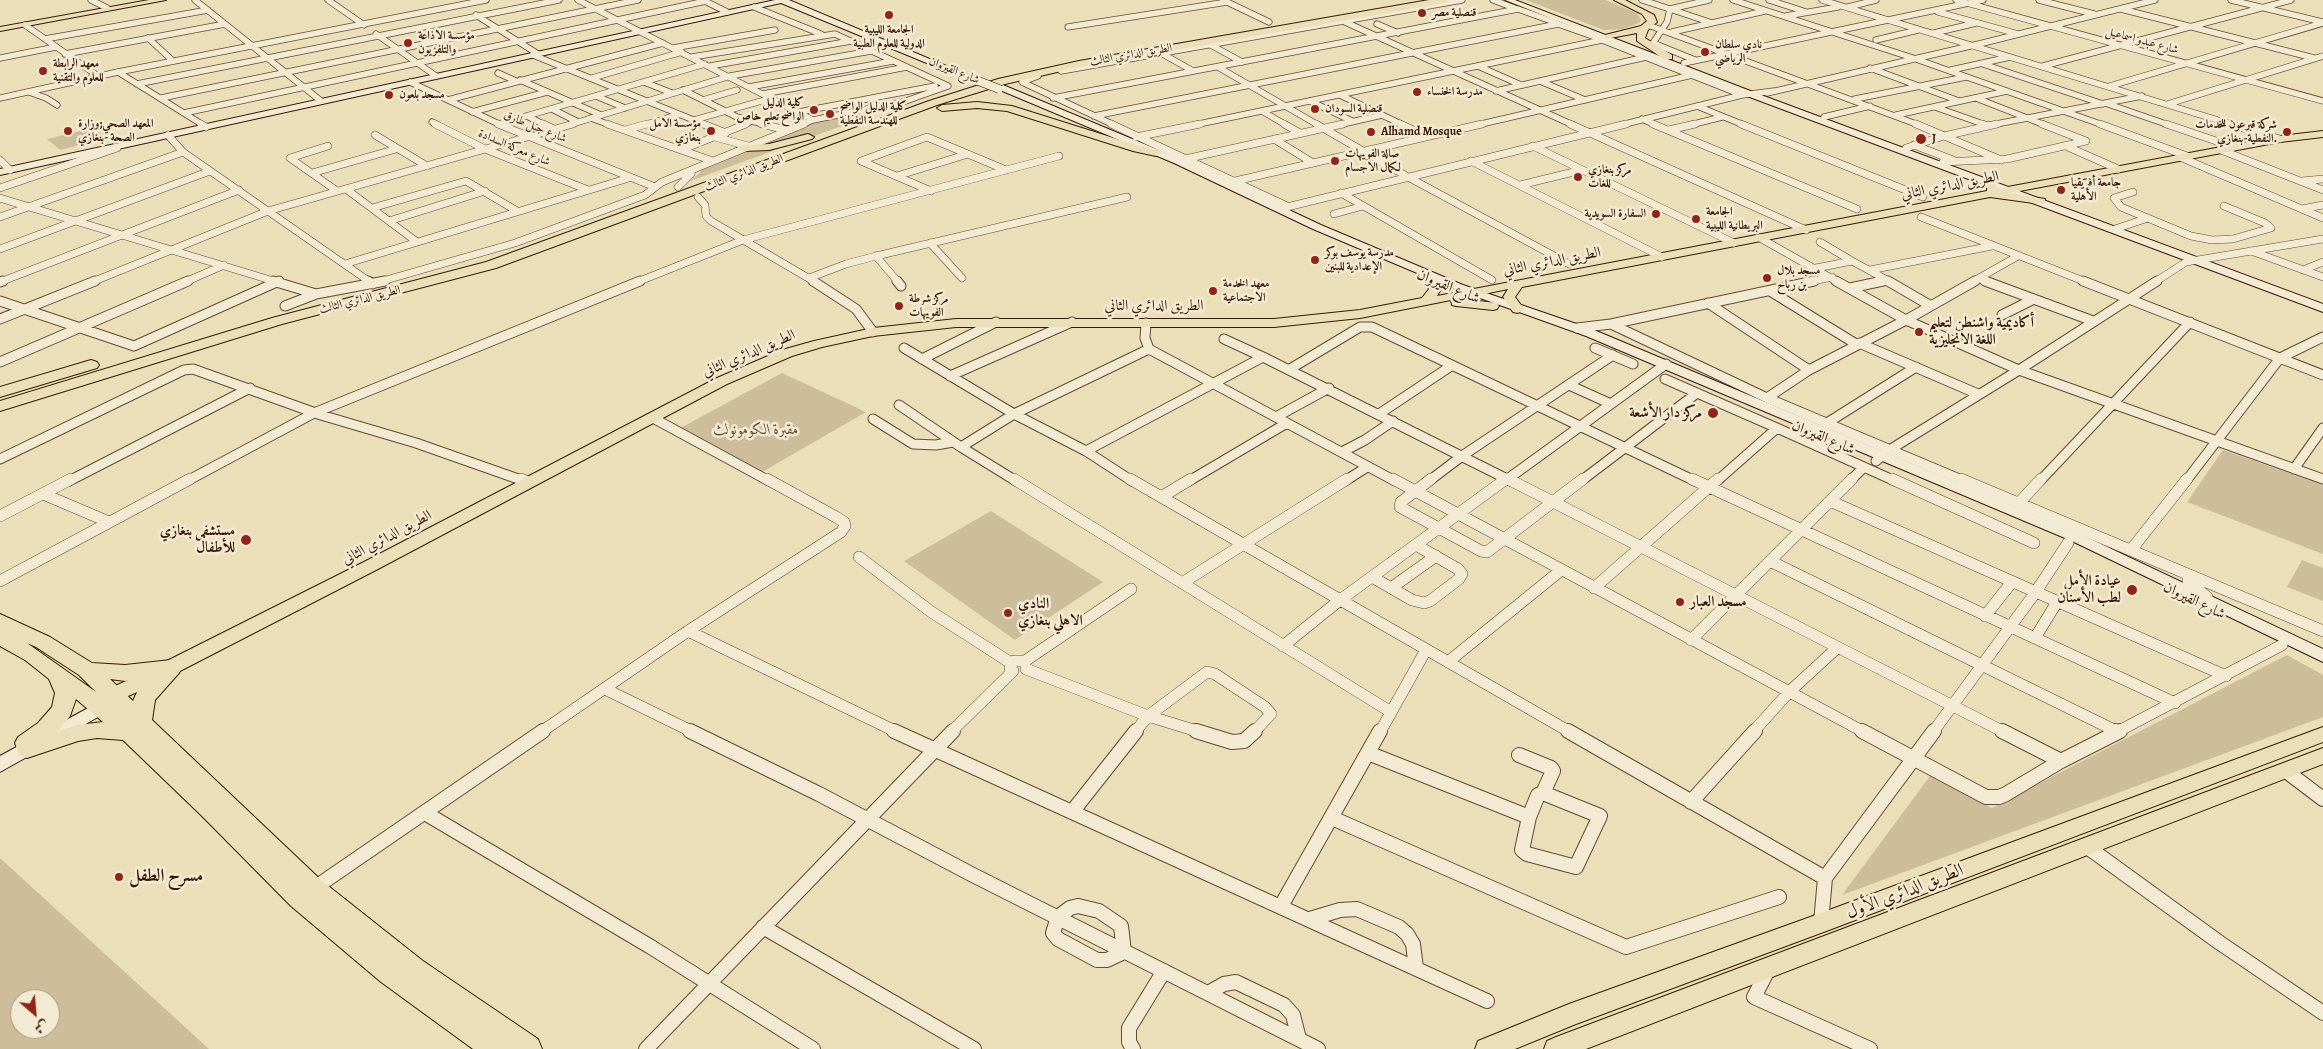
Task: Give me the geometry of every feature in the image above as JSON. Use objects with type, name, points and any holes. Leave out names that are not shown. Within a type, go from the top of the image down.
[{"type":"highway","points":[[1356,12],[1377,6],[1387,0]]},
{"type":"highway","name":"الطريق الدائري الثالث","points":[[55,386],[213,333],[439,274],[516,250],[973,85],[1055,64],[1425,0]]},
{"type":"highway","name":"الطريق الدائري الثالث","points":[[55,386],[154,359],[277,321],[491,265],[980,87],[1045,70],[1444,0]]},
{"type":"highway","points":[[1608,35],[1641,25],[1646,20],[1635,10],[1610,0]]},
{"type":"highway","points":[[1618,0],[1646,12],[1651,19],[1640,35],[1640,39],[1668,57]]},
{"type":"highway","points":[[1608,35],[1646,27]]},
{"type":"highway","points":[[884,121],[944,108],[971,105],[996,106],[1008,108],[1137,149],[1156,152]]},
{"type":"highway","points":[[746,147],[764,147],[794,142],[857,120],[900,110]]},
{"type":"highway","points":[[0,392],[126,354],[213,333]]},
{"type":"highway","points":[[0,413],[154,359]]},
{"type":"highway","points":[[0,399],[55,386]]},
{"type":"highway","points":[[0,406],[55,386]]},
{"type":"highway","points":[[0,621],[43,642],[87,670],[107,701],[313,889],[414,970],[528,1049]]},
{"type":"highway","points":[[0,637],[32,655],[57,673],[107,701]]},
{"type":"highway","points":[[87,670],[125,673],[171,668]]},
{"type":"highway","points":[[135,728],[146,696],[171,668]]},
{"type":"highway","points":[[24,747],[46,729],[62,710],[66,693],[57,673]]},
{"type":"highway","points":[[24,747],[77,733],[135,728]]},
{"type":"highway","points":[[135,728],[211,809],[300,898],[422,997],[496,1049]]},
{"type":"main road","points":[[0,28],[155,0]]},
{"type":"main road","points":[[0,28],[155,0]]},
{"type":"main road","points":[[0,172],[783,0]]},
{"type":"main road","name":"شارع القيروان","points":[[783,0],[1156,152],[1181,160],[1284,208],[1317,227],[1430,281],[1577,328],[1664,371]]},
{"type":"main road","name":"شارع القيروان","points":[[783,0],[973,77]]},
{"type":"main road","points":[[1509,0],[1608,35],[1695,74],[1910,147],[1991,186]]},
{"type":"main road","points":[[1518,5],[1684,63],[1753,94],[1991,186],[2043,202],[2323,308]]},
{"type":"main road","name":"الطريق الدائري الثاني","points":[[140,683],[722,380],[787,353],[873,332],[928,325],[996,322],[1242,323],[1306,321],[1360,314],[1806,230],[1991,186],[2022,189],[2280,139],[2323,134]]},
{"type":"main road","points":[[2022,189],[2043,202]]},
{"type":"main road","name":"شارع القيروان","points":[[1317,227],[1494,306],[1580,335],[1664,371],[2084,541],[2323,656]]},
{"type":"main road","points":[[1426,302],[1435,289],[1430,281]]},
{"type":"main road","points":[[1516,286],[1509,297],[1518,309]]},
{"type":"main road","points":[[1426,302],[1471,303],[1494,306]]},
{"type":"main road","name":"شارع القيروان","points":[[1878,458],[2138,574],[2323,665]]},
{"type":"main road","points":[[0,759],[140,683]]},
{"type":"main road","name":"الطريق الدائري الأول","points":[[1487,1049],[1569,1015],[1821,923],[2323,734]]},
{"type":"main road","points":[[0,765],[24,747]]},
{"type":"main road","name":"الطريق الدائري الأول","points":[[1556,1049],[1771,965],[2323,756]]},
{"type":"street","points":[[91,0],[107,8]]},
{"type":"street","points":[[196,0],[251,46],[305,87],[321,102]]},
{"type":"street","points":[[328,0],[436,76]]},
{"type":"street","points":[[452,0],[536,54],[678,114],[726,132]]},
{"type":"street","points":[[0,98],[98,76],[486,0]]},
{"type":"street","points":[[137,84],[559,0]]},
{"type":"street","points":[[578,0],[813,120]]},
{"type":"street","points":[[161,98],[638,0]]},
{"type":"street","points":[[1462,0],[1066,70],[1022,82],[1138,136],[1181,160],[1235,181],[1284,208],[1697,106],[1774,91],[2019,35],[2151,0]]},
{"type":"street","points":[[1493,0],[1518,5],[1572,29],[1608,35],[1646,57],[1695,74]]},
{"type":"street","points":[[1642,0],[1713,23]]},
{"type":"street","points":[[1670,9],[1709,0]]},
{"type":"street","points":[[1732,0],[1913,58],[2066,111],[2184,157],[2300,210],[2323,218]]},
{"type":"street","points":[[1769,0],[1808,12]]},
{"type":"street","points":[[1822,0],[2280,139]]},
{"type":"street","points":[[1785,17],[1876,0]]},
{"type":"street","name":"شارع عبدو اسماعيل","points":[[1956,0],[2323,101]]},
{"type":"street","points":[[1684,63],[1983,0]]},
{"type":"street","points":[[2039,0],[2096,14]]},
{"type":"street","points":[[2231,0],[2323,22]]},
{"type":"street","points":[[2043,66],[2291,0]]},
{"type":"street","points":[[184,113],[704,1],[728,12]]},
{"type":"street","points":[[1068,27],[1225,1],[1269,22]]},
{"type":"street","points":[[1053,98],[1399,33],[1518,5]]},
{"type":"street","points":[[754,7],[822,35]]},
{"type":"street","points":[[2128,7],[2323,56]]},
{"type":"street","points":[[1670,9],[1667,22],[1653,43],[1696,60]]},
{"type":"street","points":[[2119,9],[2314,58]]},
{"type":"street","points":[[45,40],[208,10]]},
{"type":"street","points":[[370,30],[468,10]]},
{"type":"street","points":[[1671,32],[1766,11]]},
{"type":"street","points":[[1935,11],[2019,35]]},
{"type":"street","points":[[1345,22],[1806,230]]},
{"type":"street","points":[[2109,86],[2323,22]]},
{"type":"street","points":[[1933,34],[1977,23]]},
{"type":"street","points":[[65,54],[225,24]]},
{"type":"street","points":[[1378,24],[1399,33]]},
{"type":"street","points":[[1094,116],[1558,24]]},
{"type":"street","points":[[25,25],[98,76]]},
{"type":"street","points":[[1572,29],[1581,27]]},
{"type":"street","points":[[1646,27],[1671,32],[1896,115],[2001,160]]},
{"type":"street","points":[[99,30],[114,45]]},
{"type":"street","points":[[673,48],[775,30]]},
{"type":"street","points":[[692,57],[822,35],[838,35],[855,30]]},
{"type":"street","points":[[1876,40],[1919,30]]},
{"type":"street","points":[[838,35],[946,84]]},
{"type":"street","points":[[1126,139],[1478,66],[1608,35]]},
{"type":"street","points":[[148,38],[173,61]]},
{"type":"street","points":[[499,124],[708,65],[851,41]]},
{"type":"street","points":[[448,100],[566,67],[663,43]]},
{"type":"street","points":[[1209,44],[1242,62]]},
{"type":"street","points":[[0,58],[56,47]]},
{"type":"street","points":[[0,319],[172,248],[268,211],[485,150],[730,76],[872,50]]},
{"type":"street","points":[[592,78],[682,52]]},
{"type":"street","points":[[1160,53],[1193,72]]},
{"type":"street","points":[[2168,104],[2323,56]]},
{"type":"street","points":[[1496,91],[1646,57]]},
{"type":"street","points":[[1950,71],[2011,57]]},
{"type":"street","points":[[749,87],[893,61]]},
{"type":"street","points":[[1983,64],[2106,104],[2228,149],[2323,190]]},
{"type":"street","points":[[1478,66],[1521,85]]},
{"type":"street","points":[[763,94],[908,67]]},
{"type":"street","points":[[1218,67],[1408,177],[1569,264]]},
{"type":"street","points":[[1870,68],[1960,101]]},
{"type":"street","points":[[118,72],[206,127]]},
{"type":"street","points":[[498,73],[601,115]]},
{"type":"street","points":[[1235,181],[1695,74]]},
{"type":"street","points":[[1854,100],[1967,77]]},
{"type":"street","points":[[1540,81],[1584,100]]},
{"type":"street","name":"شارع جبل طارق","points":[[410,82],[529,137],[655,187]]},
{"type":"street","points":[[644,82],[672,93]]},
{"type":"street","points":[[799,112],[946,84]]},
{"type":"street","points":[[285,306],[316,294],[373,284],[523,241],[645,195],[655,187],[786,130],[813,120],[912,100],[946,88],[948,86],[946,84]]},
{"type":"street","points":[[683,90],[725,111],[752,121],[786,130]]},
{"type":"street","points":[[703,100],[737,90]]},
{"type":"street","points":[[1896,115],[2007,91]]},
{"type":"street","points":[[28,92],[46,98],[57,105]]},
{"type":"street","points":[[472,112],[547,92]]},
{"type":"street","points":[[2306,97],[2323,92]]},
{"type":"street","points":[[1340,95],[1426,136]]},
{"type":"street","points":[[596,96],[624,108]]},
{"type":"street","points":[[1910,147],[1944,136],[2025,117],[2143,96]]},
{"type":"street","points":[[694,120],[772,98]]},
{"type":"street","points":[[1943,162],[2001,160],[2068,147],[2086,141],[1976,98]]},
{"type":"street","points":[[1310,101],[1352,121]]},
{"type":"street","points":[[1697,106],[1923,197]]},
{"type":"street","points":[[1824,117],[1870,106]]},
{"type":"street","points":[[1935,107],[1990,126]]},
{"type":"street","points":[[552,109],[578,122]]},
{"type":"street","points":[[1262,111],[1300,133]]},
{"type":"street","points":[[625,130],[678,114]]},
{"type":"street","points":[[1181,160],[1382,115]]},
{"type":"street","points":[[527,116],[554,129]]},
{"type":"street","points":[[1669,130],[1722,117]]},
{"type":"street","points":[[592,118],[713,161]]},
{"type":"street","points":[[1642,119],[1857,210]]},
{"type":"street","points":[[681,150],[752,121]]},
{"type":"street","name":"شارع معركة السدادة","points":[[432,122],[485,150],[588,190]]},
{"type":"street","points":[[168,135],[183,152],[373,284]]},
{"type":"street","points":[[375,136],[427,166]]},
{"type":"street","points":[[715,137],[746,147]]},
{"type":"street","points":[[931,190],[861,161],[927,137],[1006,170]]},
{"type":"street","points":[[1274,139],[1313,162]]},
{"type":"street","points":[[0,188],[126,144]]},
{"type":"street","points":[[328,146],[290,158],[338,191]]},
{"type":"street","points":[[1533,146],[1734,243]]},
{"type":"street","points":[[1910,147],[1959,162]]},
{"type":"street","points":[[2068,147],[2118,169]]},
{"type":"street","points":[[312,173],[396,149]]},
{"type":"street","points":[[0,217],[183,152]]},
{"type":"street","points":[[896,176],[968,154]]},
{"type":"street","points":[[0,581],[314,412],[743,240],[1059,156]]},
{"type":"street","points":[[0,160],[10,170]]},
{"type":"street","points":[[1471,161],[1662,257]]},
{"type":"street","points":[[678,187],[704,165]]},
{"type":"street","points":[[1520,185],[1582,170]]},
{"type":"street","points":[[0,249],[210,171]]},
{"type":"street","points":[[345,264],[629,178]]},
{"type":"street","points":[[2301,181],[2323,178]]},
{"type":"street","points":[[372,208],[460,182],[470,182],[517,211]]},
{"type":"street","points":[[346,189],[417,242]]},
{"type":"street","points":[[0,282],[239,190]]},
{"type":"street","points":[[389,221],[485,192]]},
{"type":"street","points":[[2133,192],[2114,198],[2120,207],[2145,219],[2191,236],[2212,240],[2233,239],[2271,228],[2264,223],[2224,206]]},
{"type":"street","points":[[1340,193],[1492,280]]},
{"type":"street","points":[[809,278],[846,264],[876,256],[1127,196]]},
{"type":"street","points":[[698,197],[705,204],[708,219],[809,278],[856,309],[873,332]]},
{"type":"street","points":[[0,198],[172,248],[316,294]]},
{"type":"street","points":[[2300,210],[2323,205]]},
{"type":"street","points":[[1334,214],[1363,206]]},
{"type":"street","points":[[1921,217],[2323,375]]},
{"type":"street","points":[[2115,229],[2145,219]]},
{"type":"street","points":[[1760,238],[1906,320],[2019,370],[2323,479]]},
{"type":"street","points":[[2233,239],[2254,250],[2323,278]]},
{"type":"street","points":[[1691,640],[1800,530],[1878,458],[2019,370],[2176,267],[2196,260],[2323,239]]},
{"type":"street","points":[[1820,242],[1931,306]]},
{"type":"street","points":[[930,243],[962,278]]},
{"type":"street","points":[[1870,270],[1992,246]]},
{"type":"street","points":[[876,256],[901,286]]},
{"type":"street","points":[[1767,398],[1809,370],[1980,280],[2018,256]]},
{"type":"street","points":[[1816,268],[1852,261]]},
{"type":"street","points":[[2303,270],[2323,262]]},
{"type":"street","points":[[0,362],[224,265]]},
{"type":"street","points":[[1577,328],[1611,324],[1832,277]]},
{"type":"street","points":[[1850,288],[1888,280]]},
{"type":"street","points":[[1980,280],[2093,321]]},
{"type":"street","points":[[0,301],[134,346],[279,281]]},
{"type":"street","points":[[1770,291],[1857,344],[1978,394]]},
{"type":"street","points":[[2002,315],[2034,299]]},
{"type":"street","points":[[1708,303],[1809,370]]},
{"type":"street","points":[[922,359],[996,322]]},
{"type":"street","points":[[950,376],[1072,322]]},
{"type":"street","points":[[2019,502],[2190,322]]},
{"type":"street","points":[[1146,323],[1145,338],[1149,349],[1975,792],[1992,798],[2006,794],[2061,761],[2282,645]]},
{"type":"street","points":[[1611,324],[1767,398],[1827,423],[1878,458],[2034,543]]},
{"type":"street","points":[[1290,369],[1360,327],[1366,326],[2174,703]]},
{"type":"street","points":[[2131,550],[2218,441],[2280,358],[2323,337]]},
{"type":"street","points":[[1224,339],[1329,388],[2061,761]]},
{"type":"street","points":[[904,348],[1014,414],[1086,451],[1119,473],[1825,878]]},
{"type":"street","points":[[1595,348],[1633,364]]},
{"type":"street","points":[[873,419],[913,444],[957,445],[1014,414],[1149,349]]},
{"type":"street","points":[[1613,355],[1462,456],[1401,502],[1400,507],[1484,552],[1490,551],[1696,393]]},
{"type":"street","points":[[1086,451],[1263,357]]},
{"type":"street","points":[[1379,414],[1451,366]]},
{"type":"street","points":[[1827,423],[1916,368]]},
{"type":"street","points":[[0,459],[189,369],[250,388],[314,412],[416,443],[528,482]]},
{"type":"street","points":[[1283,646],[1340,600],[1458,514],[1611,404],[1664,371],[1696,393],[1777,428],[2019,502],[2323,632]]},
{"type":"street","points":[[1569,385],[1611,404]]},
{"type":"street","points":[[0,516],[250,388]]},
{"type":"street","points":[[1276,417],[1329,388]]},
{"type":"street","points":[[899,405],[957,445],[1391,712]]},
{"type":"street","points":[[313,889],[688,631],[841,532],[845,526],[844,522],[836,517],[652,418]]},
{"type":"street","points":[[1342,452],[1393,421]]},
{"type":"street","points":[[1161,497],[1287,423]]},
{"type":"street","points":[[1594,588],[1777,428]]},
{"type":"street","points":[[2294,469],[2323,428]]},
{"type":"street","points":[[1182,583],[1367,467]]},
{"type":"street","points":[[43,494],[109,522]]},
{"type":"street","points":[[1830,501],[2226,676]]},
{"type":"street","points":[[1821,923],[1825,878],[2036,593],[2068,543]]},
{"type":"street","points":[[1372,577],[1418,602],[1430,601],[1459,579],[1462,574],[1458,569],[1416,545]]},
{"type":"street","points":[[1391,588],[1436,556]]},
{"type":"street","points":[[858,557],[930,611],[1019,666],[1148,716],[1235,743],[1244,740],[1270,717],[1270,714],[1265,707],[1210,672],[1203,674],[1148,716],[1072,812]]},
{"type":"street","points":[[1770,561],[2118,732]]},
{"type":"street","points":[[2161,562],[2218,605]]},
{"type":"street","points":[[1448,662],[1560,570]]},
{"type":"street","points":[[2188,581],[2191,578],[2202,579]]},
{"type":"street","points":[[1985,616],[2012,582]]},
{"type":"street","points":[[646,1049],[933,750],[1019,666],[1131,589]]},
{"type":"street","points":[[2035,638],[2057,602]]},
{"type":"street","points":[[688,631],[805,686],[933,750],[1310,919],[1487,1001]]},
{"type":"street","points":[[1691,802],[1789,692],[1837,648]]},
{"type":"street","points":[[1281,906],[1426,650]]},
{"type":"street","points":[[605,689],[818,794],[1124,952],[1318,1049]]},
{"type":"street","points":[[1368,753],[1529,817]]},
{"type":"street","points":[[1519,755],[1553,770],[1543,793],[1538,795],[1529,817],[1521,848],[1523,851],[1570,867],[1576,867],[1600,816],[1543,793]]},
{"type":"street","points":[[2286,771],[2323,800]]},
{"type":"street","points":[[424,813],[709,983],[813,1049]]},
{"type":"street","points":[[1332,818],[1626,948],[1779,897]]},
{"type":"street","points":[[2086,846],[2220,943],[2323,1013]]},
{"type":"street","points":[[1078,906],[1099,911],[1121,926],[1124,952],[1102,961],[1078,952],[1055,936],[1054,929],[1058,917],[1070,908],[1078,906]]},
{"type":"street","points":[[1310,919],[1340,910],[1357,909],[1399,927],[1407,934],[1413,944],[1416,968]]},
{"type":"street","points":[[764,926],[820,962],[974,1049]]},
{"type":"street","points":[[1771,965],[1754,997],[1870,1049]]},
{"type":"street","points":[[1132,1049],[1129,1042],[1129,1028],[1164,971]]},
{"type":"street","points":[[1208,993],[1224,984],[1236,982],[1284,1005],[1293,1015],[1299,1039]]},
{"type":"green space","points":[[1526,0],[1605,0],[1637,13],[1641,20],[1639,23],[1623,29],[1604,30]]},
{"type":"green space","points":[[897,106],[690,181],[701,172],[698,169],[805,124]]},
{"type":"green space","points":[[93,128],[107,138],[60,150],[47,139]]},
{"type":"green space","name":"مقبرة الكومونولث","points":[[782,373],[866,412],[757,475],[675,431]]},
{"type":"green space","points":[[2223,450],[2323,485],[2323,554],[2187,502]]},
{"type":"green space","points":[[991,511],[1103,582],[1015,640],[904,561]]},
{"type":"green space","points":[[2302,560],[2323,568],[2323,601],[2287,587]]},
{"type":"green space","points":[[2287,655],[2323,675],[2323,717],[1842,895],[1930,776],[1992,808]]},
{"type":"green space","points":[[0,859],[1,859],[209,1049],[0,1049]]},
{"type":"place","name":"قنصلية مصر","points":[[1422,13]]},
{"type":"place","name":"الجامعة الليبية الدولية للعلوم الطبية","points":[[889,15]]},
{"type":"place","name":"مؤسسة الاذاعة والتلفزيون","points":[[408,43]]},
{"type":"place","name":"نادي سلطان الرياضي","points":[[1705,52]]},
{"type":"place","name":"معهد الرابطة للعلوم والتقنية","points":[[43,71]]},
{"type":"place","name":"مدرسة الخنساء","points":[[1417,92]]},
{"type":"place","name":"مسجد بلعون","points":[[389,95]]},
{"type":"place","name":"قنصلية السودان","points":[[1315,109]]},
{"type":"place","name":"كلية الدليل الواضح تعليم خاص","points":[[814,110]]},
{"type":"place","name":"كلية الدليل الواضح للهندسة النفطية","points":[[830,114]]},
{"type":"place","name":"المعهد الصحي;وزارة الصحة -بنغازي","points":[[68,131]]},
{"type":"place","name":"مؤسسة الامل بنغازي","points":[[711,131]]},
{"type":"place","name":"Alhamd Mosque","points":[[1371,132]]},
{"type":"place","name":"شركة قبرعون للخدمات النفطية-بنغازي.","points":[[2287,132]]},
{"type":"place","name":"J","points":[[1921,139]]},
{"type":"place","name":"صالة الفويهات لكمال الاجسام","points":[[1335,161]]},
{"type":"place","name":"مركز بنغازي للغات","points":[[1578,177]]},
{"type":"place","name":"جامعة أفريقيا الأهلية","points":[[2061,190]]},
{"type":"place","name":"السفارة السويدية","points":[[1656,214]]},
{"type":"place","name":"الجامعة البريطانية الليبية","points":[[1696,219]]},
{"type":"place","name":"مدرسة يوسف بوكر الإعدادية للبنين","points":[[1315,260]]},
{"type":"place","name":"مسجد بلال بن رباح","points":[[1767,278]]},
{"type":"place","name":"معهد الخدمة الاجتماعية","points":[[1213,291]]},
{"type":"place","name":"مركز شرطة الفويهات","points":[[899,306]]},
{"type":"place","name":"أكاديمية واشنطن لتعليم اللغة الانجليزية","points":[[1919,332]]},
{"type":"place","name":"مركز دار الأشعة","points":[[1713,413]]},
{"type":"place","name":"مستشفى بنغازي للأطفال","points":[[246,540]]},
{"type":"place","name":"عيادة الأمل لطب الأسنان","points":[[2132,590]]},
{"type":"place","name":"مسجد العبار","points":[[1680,602]]},
{"type":"place","name":"النادي الاهلي بنغازي","points":[[1008,613]]},
{"type":"place","name":"مسرح الطفل","points":[[119,877]]}]
